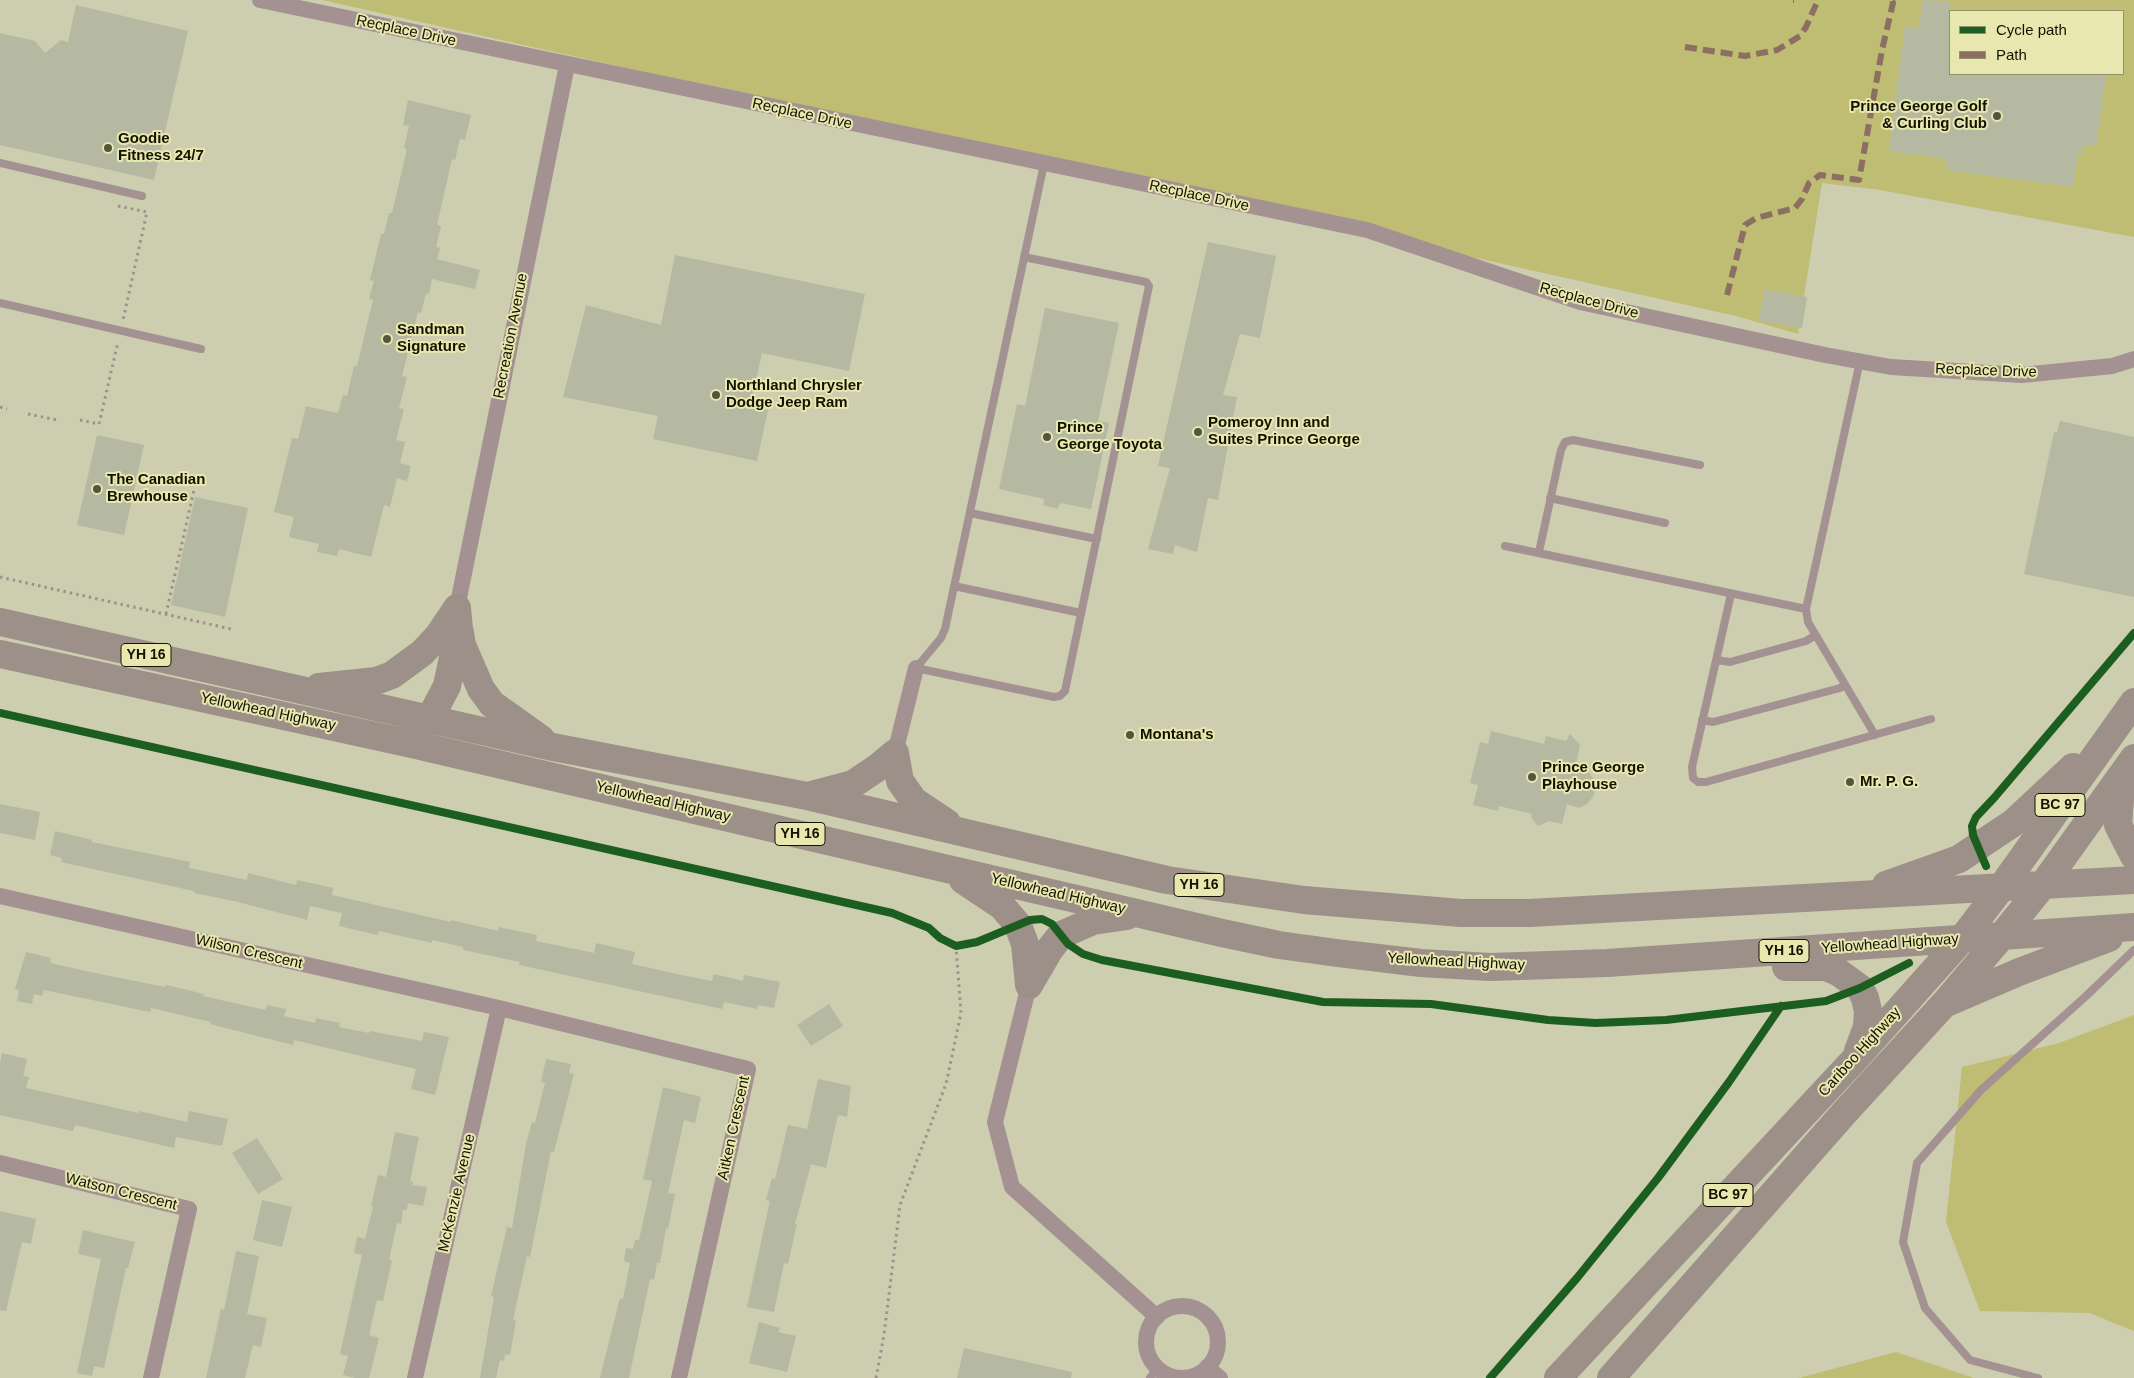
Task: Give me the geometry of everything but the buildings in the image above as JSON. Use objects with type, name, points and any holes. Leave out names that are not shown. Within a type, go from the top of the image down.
[{"type":"highway","points":[[293,689],[376,681],[392,675],[422,653],[458,618]]},
{"type":"highway","points":[[329,726],[409,729],[419,727],[429,720],[447,686],[458,618]]},
{"type":"highway","points":[[458,618],[462,645],[481,689],[492,704],[552,747]]},
{"type":"highway","name":"Yellowhead Highway","points":[[0,622],[552,747],[808,796],[1185,883],[1304,900],[1392,909],[1461,913],[1529,913],[2134,880]]},
{"type":"highway","name":"Yellowhead Highway","points":[[0,654],[329,726],[1279,945],[1421,963],[1490,967],[1607,963],[2134,928]]},
{"type":"highway","points":[[1857,896],[1959,859],[1972,851],[2013,823],[2127,712]]},
{"type":"highway","name":"Cariboo Highway","points":[[1558,1378],[1855,1059],[1962,939],[2001,888],[2127,712]]},
{"type":"highway","points":[[808,796],[853,784],[895,753],[900,781],[914,800],[966,833]]},
{"type":"highway","points":[[2128,766],[2118,826],[2134,856]]},
{"type":"highway","name":"Cariboo Highway","points":[[1611,1378],[1838,1120],[1945,1003],[2001,937],[2043,885],[2128,766]]},
{"type":"highway","points":[[947,870],[986,894],[1013,917],[1025,944],[1029,985]]},
{"type":"highway","points":[[1029,985],[1050,949],[1061,936],[1093,921],[1142,913]]},
{"type":"highway","points":[[1945,1003],[2019,972],[2134,928]]},
{"type":"highway","points":[[1607,963],[1826,967],[1838,972],[1860,988],[1865,998],[1868,1011],[1867,1027],[1855,1059]]},
{"type":"street","name":"Recplace Drive","points":[[260,0],[1367,230],[1580,302],[1891,367],[2022,375],[2112,366],[2134,360]]},
{"type":"street","name":"Recreation Avenue","points":[[458,618],[567,65]]},
{"type":"street","points":[[895,753],[916,668]]},
{"type":"street","name":"Wilson Crescent","points":[[0,896],[499,1008]]},
{"type":"street","points":[[1029,985],[995,1122],[1012,1188],[1157,1317]]},
{"type":"street","name":"McKenzie Avenue","points":[[415,1378],[499,1008]]},
{"type":"street","name":"Aitken Crescent","points":[[499,1008],[748,1069],[679,1378]]},
{"type":"street","name":"Watson Crescent","points":[[0,1163],[189,1209],[150,1378]]},
{"type":"street","points":[[1183,1306],[1194,1308],[1204,1314],[1214,1326],[1218,1341],[1216,1352],[1207,1366],[1195,1376],[1183,1378],[1153,1374],[1146,1341],[1148,1330],[1162,1312],[1183,1306]]},
{"type":"street","points":[[1207,1366],[1220,1378]]},
{"type":"lane","points":[[0,163],[142,196]]},
{"type":"lane","points":[[1024,258],[1146,282],[1150,286],[1064,691],[1060,696],[1054,697],[916,668],[941,638],[945,629],[1044,164]]},
{"type":"lane","points":[[0,303],[201,349]]},
{"type":"lane","points":[[1860,361],[1806,609],[1808,622],[1875,735]]},
{"type":"lane","points":[[1539,552],[1560,450],[1565,442],[1573,440],[1700,465]]},
{"type":"lane","points":[[1550,498],[1665,523]]},
{"type":"lane","points":[[970,513],[1097,540]]},
{"type":"lane","points":[[1506,546],[1806,609]]},
{"type":"lane","points":[[954,586],[1081,614]]},
{"type":"lane","points":[[1731,594],[1692,767],[1693,778],[1698,782],[1706,782],[1931,719]]},
{"type":"lane","points":[[1716,660],[1730,662],[1806,641],[1816,635]]},
{"type":"lane","points":[[1702,720],[1713,722],[1840,688],[1845,685]]},
{"type":"lane","points":[[2038,1378],[1970,1360],[1925,1308],[1903,1242],[1917,1163],[1981,1090],[2085,997],[2134,950]]},
{"type":"path","points":[[118,206],[147,212],[123,320]]},
{"type":"path","points":[[80,420],[99,424],[118,341]]},
{"type":"path","points":[[0,407],[7,409]]},
{"type":"path","points":[[28,414],[57,420]]},
{"type":"path","points":[[166,614],[194,490]]},
{"type":"path","points":[[0,576],[231,629]]},
{"type":"path","points":[[876,1378],[884,1335],[900,1205],[946,1084],[960,1013],[952,945],[966,945]]},
{"type":"shaded area","name":"Prince George Golf & Curling Club","points":[[322,0],[2134,0],[2134,237],[1880,190],[1822,183],[1798,334],[1736,316]]},
{"type":"shaded area","points":[[2134,1015],[2134,1331],[2089,1313],[1980,1311],[1946,1222],[1962,1067],[2059,1043]]},
{"type":"shaded area","points":[[1896,1352],[1974,1378],[1799,1378]]},
{"type":"marked path","points":[[1685,47],[1745,56],[1777,50],[1800,36],[1818,0]]},
{"type":"marked path","points":[[1727,295],[1745,225],[1756,218],[1795,208],[1802,199],[1809,183],[1820,175],[1859,180],[1882,50],[1893,3],[1892,0]]},
{"type":"cycle path","points":[[1986,866],[1973,835],[1972,826],[1976,817],[2134,633]]},
{"type":"cycle path","points":[[0,713],[892,913],[929,928],[940,938],[956,946],[977,942],[1030,920],[1042,919],[1052,924],[1068,944],[1083,954],[1102,960],[1323,1002],[1431,1004],[1548,1020],[1596,1023],[1666,1020],[1826,1001],[1860,988],[1909,963]]},
{"type":"cycle path","points":[[1490,1378],[1577,1278],[1658,1178],[1729,1082],[1781,1006]]},
{"type":"place","name":"Prince George Golf & Curling Club","points":[[1997,116]]},
{"type":"place","name":"Goodie Fitness 24/7","points":[[108,148]]},
{"type":"place","name":"Sandman Signature","points":[[387,339]]},
{"type":"place","name":"Northland Chrysler Dodge Jeep Ram","points":[[716,395]]},
{"type":"place","name":"Pomeroy Inn and Suites Prince George","points":[[1198,432]]},
{"type":"place","name":"Prince George Toyota","points":[[1047,437]]},
{"type":"place","name":"The Canadian Brewhouse","points":[[97,489]]},
{"type":"place","name":"Montana's","points":[[1130,735]]},
{"type":"place","name":"Prince George Playhouse","points":[[1532,777]]},
{"type":"place","name":"Mr. P. G.","points":[[1850,782]]}]
